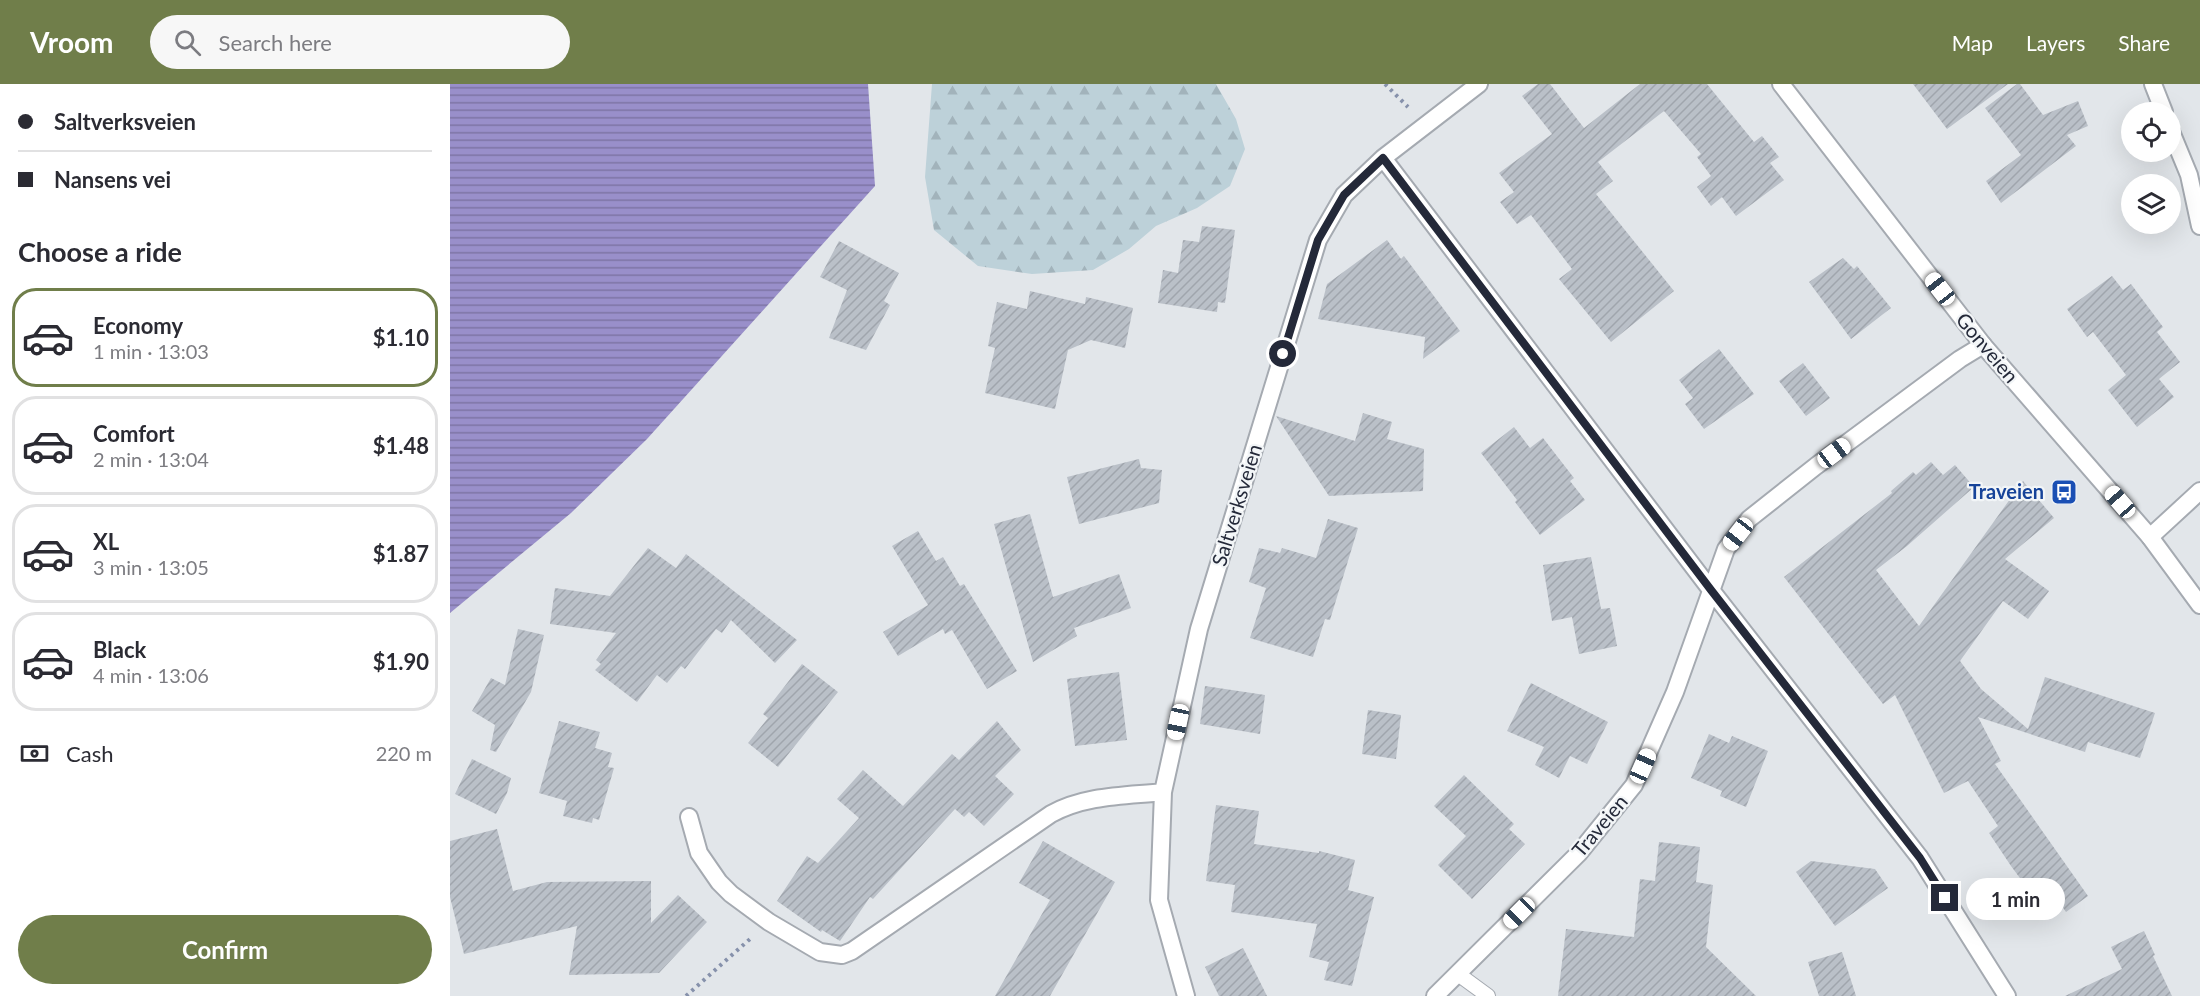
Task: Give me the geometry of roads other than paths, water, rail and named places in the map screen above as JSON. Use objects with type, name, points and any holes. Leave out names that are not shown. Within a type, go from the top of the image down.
[{"type":"street","name":"Saltverksveien","points":[[1186,996],[1159,900],[1163,792],[1199,629],[1318,240],[1344,195],[1383,158],[1479,84]]},
{"type":"street","name":"Gonveien","points":[[1782,84],[1983,345],[2150,537],[2200,605]]},
{"type":"street","points":[[2153,84],[2160,102]]},
{"type":"street","points":[[2181,156],[2189,175],[2200,226]]},
{"type":"street","points":[[1383,158],[1711,590],[1920,858],[2007,996]]},
{"type":"street","name":"Traveien","points":[[1435,996],[1579,853],[1634,785],[1675,692],[1726,549],[1749,519],[1983,345]]},
{"type":"street","points":[[2150,537],[2200,491]]},
{"type":"street","points":[[689,817],[699,853],[718,882],[731,894],[769,922],[820,952],[842,955],[852,951],[1051,814],[1085,800],[1163,792]]},
{"type":"lane","points":[[1458,974],[1488,996]]},
{"type":"place","name":"Traveien","points":[[2064,492]]}]
